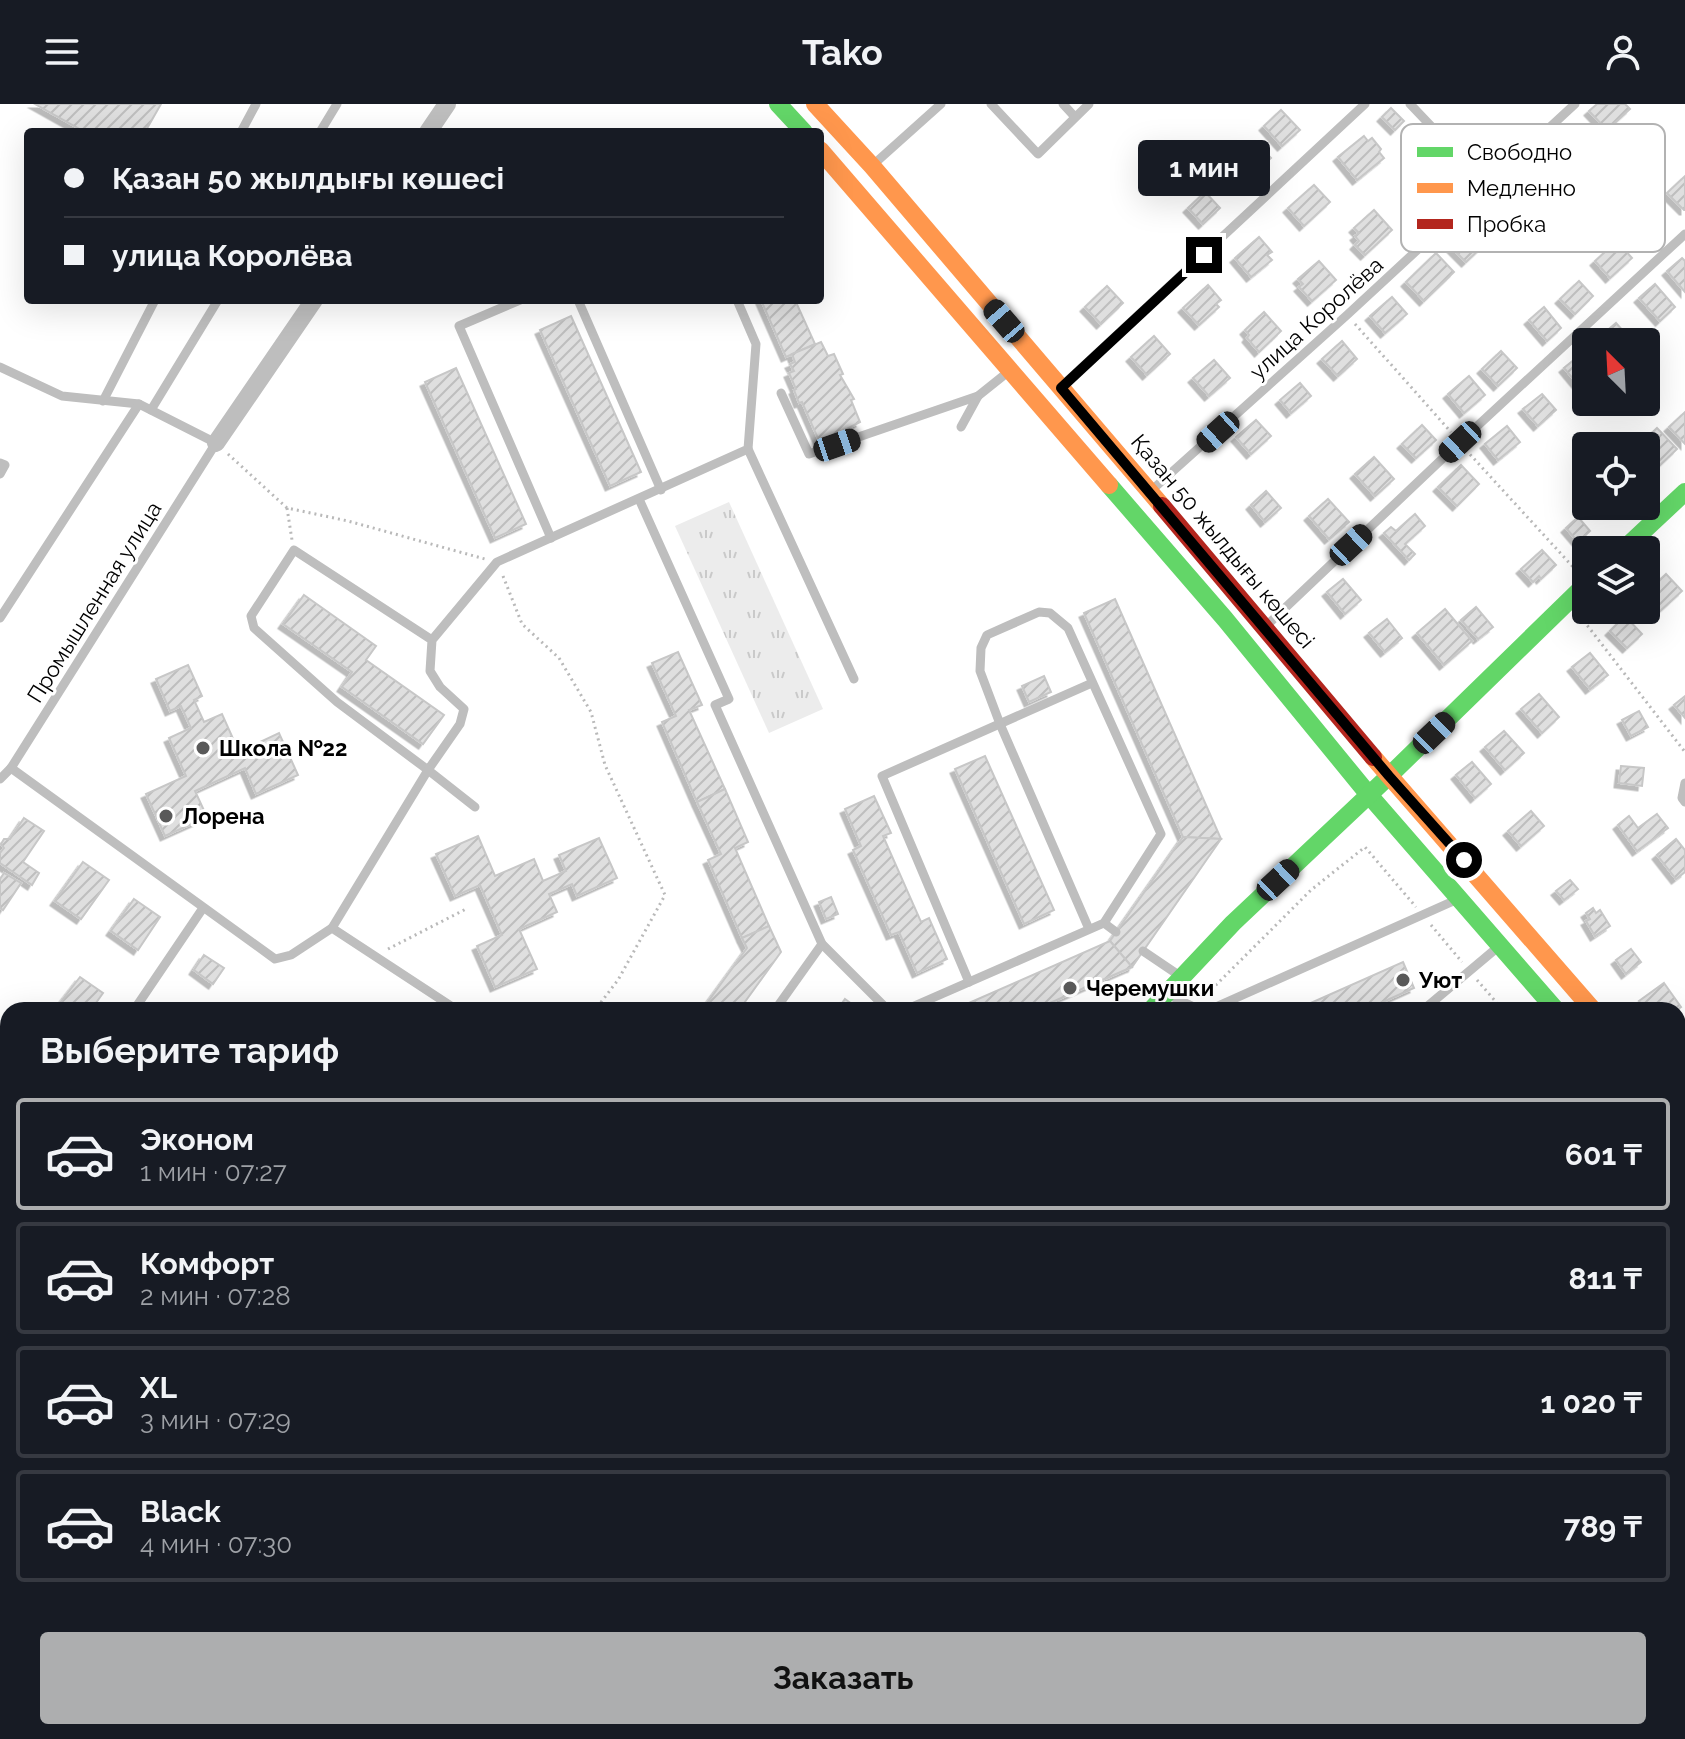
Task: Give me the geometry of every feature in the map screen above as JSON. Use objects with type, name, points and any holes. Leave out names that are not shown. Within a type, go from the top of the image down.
[{"type":"street","points":[[431,128],[447,104]]},
{"type":"street","points":[[778,104],[796,128]]},
{"type":"street","name":"Қазан 50 жылдығы көшесі","points":[[815,104],[872,166],[1389,776],[1586,1002]]},
{"type":"street","points":[[824,155],[1225,619],[1369,795],[1549,1002]]},
{"type":"street","points":[[216,443],[311,304]]},
{"type":"street","points":[[1638,536],[1685,492]]},
{"type":"street","points":[[1158,1002],[1180,977],[1572,598]]},
{"type":"street","points":[[1225,619],[1243,603]]},
{"type":"street","points":[[1460,898],[1482,881]]},
{"type":"lane","points":[[243,128],[256,104]]},
{"type":"lane","points":[[322,128],[337,104]]},
{"type":"lane","points":[[872,166],[941,104]]},
{"type":"lane","points":[[991,104],[1038,154],[1089,104]]},
{"type":"lane","points":[[1063,104],[1075,117]]},
{"type":"lane","points":[[1061,388],[1365,104]]},
{"type":"lane","points":[[1410,104],[1429,124]]},
{"type":"lane","name":"улица Королёва","points":[[1553,124],[1575,104]]},
{"type":"lane","points":[[1265,627],[1685,234]]},
{"type":"lane","name":"улица Королёва","points":[[1150,492],[1413,252]]},
{"type":"lane","points":[[103,401],[153,304]]},
{"type":"lane","points":[[151,410],[216,304]]},
{"type":"lane","points":[[511,304],[459,326],[551,538]]},
{"type":"lane","points":[[580,304],[661,490]]},
{"type":"lane","points":[[739,304],[756,344],[748,449],[854,679]]},
{"type":"lane","points":[[0,367],[62,396],[139,404],[216,443]]},
{"type":"lane","points":[[781,393],[809,454],[978,396],[1010,371]]},
{"type":"lane","points":[[961,427],[978,396]]},
{"type":"lane","points":[[0,618],[139,404]]},
{"type":"lane","name":"Промышленная улица","points":[[0,779],[11,768],[216,443]]},
{"type":"lane","points":[[11,768],[275,959],[291,955],[332,928],[428,770],[460,724],[464,709],[440,687],[430,671],[432,640],[497,562],[748,449]]},
{"type":"lane","points":[[0,463],[5,465],[0,474]]},
{"type":"lane","points":[[639,499],[729,699],[715,705],[822,944],[880,1002]]},
{"type":"lane","points":[[432,640],[294,550],[251,616],[254,628],[337,702],[475,807]]},
{"type":"lane","points":[[923,1002],[1104,923],[1161,834],[1068,628],[1050,613],[1039,612],[987,635],[981,648],[980,671],[1089,929]]},
{"type":"lane","points":[[969,982],[882,776],[1092,683]]},
{"type":"lane","points":[[1685,783],[1682,798],[1685,802]]},
{"type":"lane","points":[[1227,1002],[1460,898]]},
{"type":"lane","points":[[139,1002],[203,908]]},
{"type":"lane","points":[[1104,923],[1116,932]]},
{"type":"lane","points":[[332,928],[445,1002]]},
{"type":"lane","points":[[781,1002],[822,944]]},
{"type":"lane","points":[[1433,1002],[1501,945]]},
{"type":"lane","points":[[1143,951],[1180,977]]},
{"type":"lane","points":[[1166,993],[1183,1002]]},
{"type":"path","points":[[216,443],[287,508],[348,521],[497,562],[522,624],[559,658],[591,712],[605,765],[665,895],[618,980],[601,1002]]},
{"type":"path","points":[[287,508],[294,550]]},
{"type":"path","points":[[1569,601],[1685,752]]},
{"type":"path","points":[[1204,1002],[1311,890],[1365,847],[1496,1002]]},
{"type":"path","points":[[374,956],[468,908]]},
{"type":"green space","points":[[729,502],[823,709],[769,733],[675,526]]},
{"type":"building","points":[[35,104],[161,104],[147,128],[78,128]]},
{"type":"building","points":[[1597,104],[1625,104],[1630,109],[1614,124],[1601,124],[1589,111]]},
{"type":"building","points":[[1391,108],[1404,121],[1395,130],[1382,117]]},
{"type":"building","points":[[1281,110],[1300,130],[1282,146],[1264,126]]},
{"type":"building","points":[[1364,136],[1368,141],[1372,138],[1384,158],[1357,180],[1338,157]]},
{"type":"building","points":[[1260,147],[1271,158],[1249,179],[1238,167]]},
{"type":"building","points":[[1685,176],[1685,210],[1684,210],[1667,193]]},
{"type":"building","points":[[1314,185],[1330,202],[1304,226],[1288,208]]},
{"type":"building","points":[[1205,192],[1220,208],[1203,224],[1188,208]]},
{"type":"building","points":[[1374,210],[1392,230],[1365,255],[1355,245],[1359,241],[1355,236],[1359,233],[1354,228]]},
{"type":"building","points":[[1259,237],[1272,252],[1267,255],[1272,260],[1251,277],[1235,258]]},
{"type":"building","points":[[1456,252],[1477,252],[1466,262]]},
{"type":"building","points":[[1605,252],[1627,252],[1632,258],[1610,278],[1595,261]]},
{"type":"building","points":[[1436,253],[1454,272],[1424,301],[1406,282]]},
{"type":"building","points":[[1682,258],[1685,261],[1685,292],[1667,271]]},
{"type":"building","points":[[1319,261],[1336,280],[1312,301],[1299,287],[1303,284],[1298,279]]},
{"type":"building","points":[[1579,281],[1593,296],[1575,314],[1560,299]]},
{"type":"building","points":[[1655,284],[1675,307],[1660,321],[1639,298]]},
{"type":"building","points":[[1208,285],[1221,300],[1216,304],[1219,307],[1199,325],[1183,308]]},
{"type":"building","points":[[1107,286],[1123,303],[1101,324],[1085,307]]},
{"type":"building","points":[[1392,297],[1407,314],[1385,333],[1370,316]]},
{"type":"building","points":[[763,304],[797,304],[815,344],[786,357]]},
{"type":"building","points":[[1544,307],[1561,328],[1547,341],[1529,320]]},
{"type":"building","points":[[1264,312],[1281,331],[1259,352],[1247,338],[1249,335],[1245,330]]},
{"type":"building","points":[[571,316],[641,472],[610,486],[540,330]]},
{"type":"building","points":[[1154,336],[1170,354],[1147,375],[1131,357]]},
{"type":"building","points":[[1342,341],[1357,359],[1338,376],[1322,359]]},
{"type":"building","points":[[821,342],[828,356],[834,354],[843,374],[840,375],[854,399],[851,400],[860,422],[820,443],[802,402],[799,403],[789,373],[794,371],[790,364],[795,362],[792,354]]},
{"type":"building","points":[[1501,351],[1517,368],[1498,386],[1482,369]]},
{"type":"building","points":[[1214,360],[1230,378],[1209,396],[1193,378]]},
{"type":"building","points":[[1572,361],[1572,378],[1564,368]]},
{"type":"building","points":[[456,368],[526,524],[495,538],[425,382]]},
{"type":"building","points":[[1469,376],[1485,395],[1464,413],[1448,394]]},
{"type":"building","points":[[1300,383],[1311,396],[1291,413],[1280,400]]},
{"type":"building","points":[[1542,394],[1556,410],[1538,426],[1523,409]]},
{"type":"building","points":[[1685,412],[1685,444],[1669,427]]},
{"type":"building","points":[[1256,420],[1271,436],[1251,454],[1236,437]]},
{"type":"building","points":[[1422,425],[1436,440],[1416,458],[1402,444]]},
{"type":"building","points":[[1507,426],[1520,442],[1498,460],[1485,444]]},
{"type":"building","points":[[1657,428],[1677,449],[1660,465],[1660,432],[1653,432]]},
{"type":"building","points":[[1374,457],[1394,479],[1375,496],[1355,474]]},
{"type":"building","points":[[1461,465],[1479,484],[1457,506],[1438,487]]},
{"type":"building","points":[[1266,491],[1281,508],[1265,522],[1251,505]]},
{"type":"building","points":[[1328,499],[1349,522],[1329,539],[1309,516]]},
{"type":"building","points":[[1415,514],[1425,526],[1405,544],[1415,554],[1409,560],[1384,533],[1391,527],[1396,531]]},
{"type":"building","points":[[1575,520],[1581,520],[1590,531],[1585,536],[1573,536],[1566,528]]},
{"type":"building","points":[[1542,550],[1556,565],[1533,582],[1521,569]]},
{"type":"building","points":[[1666,574],[1682,591],[1660,611],[1660,580]]},
{"type":"building","points":[[1343,579],[1361,600],[1345,614],[1327,592]]},
{"type":"building","points":[[304,595],[376,646],[366,660],[444,715],[423,744],[342,687],[352,672],[283,624]]},
{"type":"building","points":[[1115,599],[1221,839],[1183,837],[1084,613]]},
{"type":"building","points":[[1476,607],[1493,627],[1478,639],[1461,620]]},
{"type":"building","points":[[1445,609],[1472,641],[1444,665],[1417,633]]},
{"type":"building","points":[[1387,619],[1402,638],[1385,652],[1369,633]]},
{"type":"building","points":[[1617,624],[1633,624],[1642,634],[1627,648],[1610,631]]},
{"type":"building","points":[[678,652],[702,705],[689,710],[725,789],[697,802],[662,722],[676,716],[652,663]]},
{"type":"building","points":[[1590,653],[1608,675],[1590,689],[1572,667]]},
{"type":"building","points":[[188,665],[202,696],[194,700],[204,722],[222,714],[239,752],[279,733],[298,775],[256,794],[245,768],[195,791],[207,817],[165,836],[146,794],[186,776],[169,738],[191,728],[181,706],[170,711],[156,679]]},
{"type":"building","points":[[1044,676],[1051,692],[1029,702],[1022,686]]},
{"type":"building","points":[[1539,694],[1559,717],[1542,733],[1521,709]]},
{"type":"building","points":[[1685,696],[1685,718],[1674,705]]},
{"type":"building","points":[[1639,711],[1648,727],[1631,736],[1622,720]]},
{"type":"building","points":[[1504,731],[1524,753],[1505,770],[1485,747]]},
{"type":"building","points":[[985,756],[1054,910],[1024,924],[955,769]]},
{"type":"building","points":[[1472,762],[1491,784],[1475,798],[1456,775]]},
{"type":"building","points":[[1621,766],[1644,768],[1642,786],[1619,783]]},
{"type":"building","points":[[725,789],[748,842],[735,848],[769,926],[742,938],[708,860],[721,854],[697,802]]},
{"type":"building","points":[[874,796],[891,833],[883,836],[921,922],[929,918],[947,959],[917,973],[899,932],[891,935],[853,850],[861,846],[845,809]]},
{"type":"building","points":[[1531,811],[1544,826],[1521,846],[1508,831]]},
{"type":"building","points":[[1657,814],[1668,828],[1637,851],[1618,825],[1629,816],[1638,828]]},
{"type":"building","points":[[24,818],[44,831],[23,862],[39,873],[32,885],[0,863],[0,853],[4,848],[1,844],[4,839],[10,839]]},
{"type":"building","points":[[478,836],[495,876],[534,859],[543,881],[566,871],[559,855],[599,838],[617,878],[577,896],[572,884],[549,894],[557,912],[519,929],[537,969],[495,987],[477,946],[502,935],[480,885],[455,896],[436,854]]},
{"type":"building","points":[[1183,837],[1221,839],[1132,967],[1110,941]]},
{"type":"building","points":[[1676,839],[1685,850],[1685,872],[1676,879],[1657,855]]},
{"type":"building","points":[[83,862],[109,880],[81,919],[55,901]]},
{"type":"building","points":[[4,873],[21,883],[3,910],[0,908],[0,879]]},
{"type":"building","points":[[1570,880],[1578,889],[1564,900],[1556,891]]},
{"type":"building","points":[[831,897],[838,914],[826,919],[819,902]]},
{"type":"building","points":[[134,899],[160,917],[138,950],[111,931]]},
{"type":"building","points":[[1593,908],[1596,913],[1600,910],[1610,926],[1595,936],[1586,921],[1590,919],[1586,913]]},
{"type":"building","points":[[769,926],[781,952],[745,1002],[708,1002],[747,948],[742,938]]},
{"type":"building","points":[[1110,941],[1132,967],[1052,1002],[971,1002]]},
{"type":"building","points":[[1631,949],[1641,962],[1626,974],[1616,960]]},
{"type":"building","points":[[204,955],[224,968],[213,984],[194,970]]},
{"type":"building","points":[[1403,962],[1414,988],[1383,1002],[1313,1002]]},
{"type":"building","points":[[80,977],[103,993],[97,1002],[61,1002]]},
{"type":"building","points":[[1664,983],[1677,1002],[1640,1002]]},
{"type":"traffic: fast","points":[[778,104],[800,128]]},
{"type":"traffic: fast","points":[[1109,485],[1225,619],[1369,795],[1549,1002]]},
{"type":"traffic: fast","points":[[1638,536],[1685,492]]},
{"type":"traffic: fast","points":[[1159,1002],[1233,923],[1572,598]]},
{"type":"traffic: slow","points":[[815,104],[872,166],[1162,506]]},
{"type":"traffic: slow","points":[[824,155],[1109,485]]},
{"type":"traffic: slow","points":[[1373,757],[1586,1002]]},
{"type":"traffic: jam","points":[[1162,506],[1373,757]]},
{"type":"place","name":"Школа №22","points":[[203,748]]},
{"type":"place","name":"Лорена","points":[[166,816]]},
{"type":"place","name":"Уют","points":[[1403,980]]},
{"type":"place","name":"Черемушки","points":[[1070,988]]},
{"type":"route","points":[[1204,255],[1061,388],[1389,776],[1464,860]]}]
